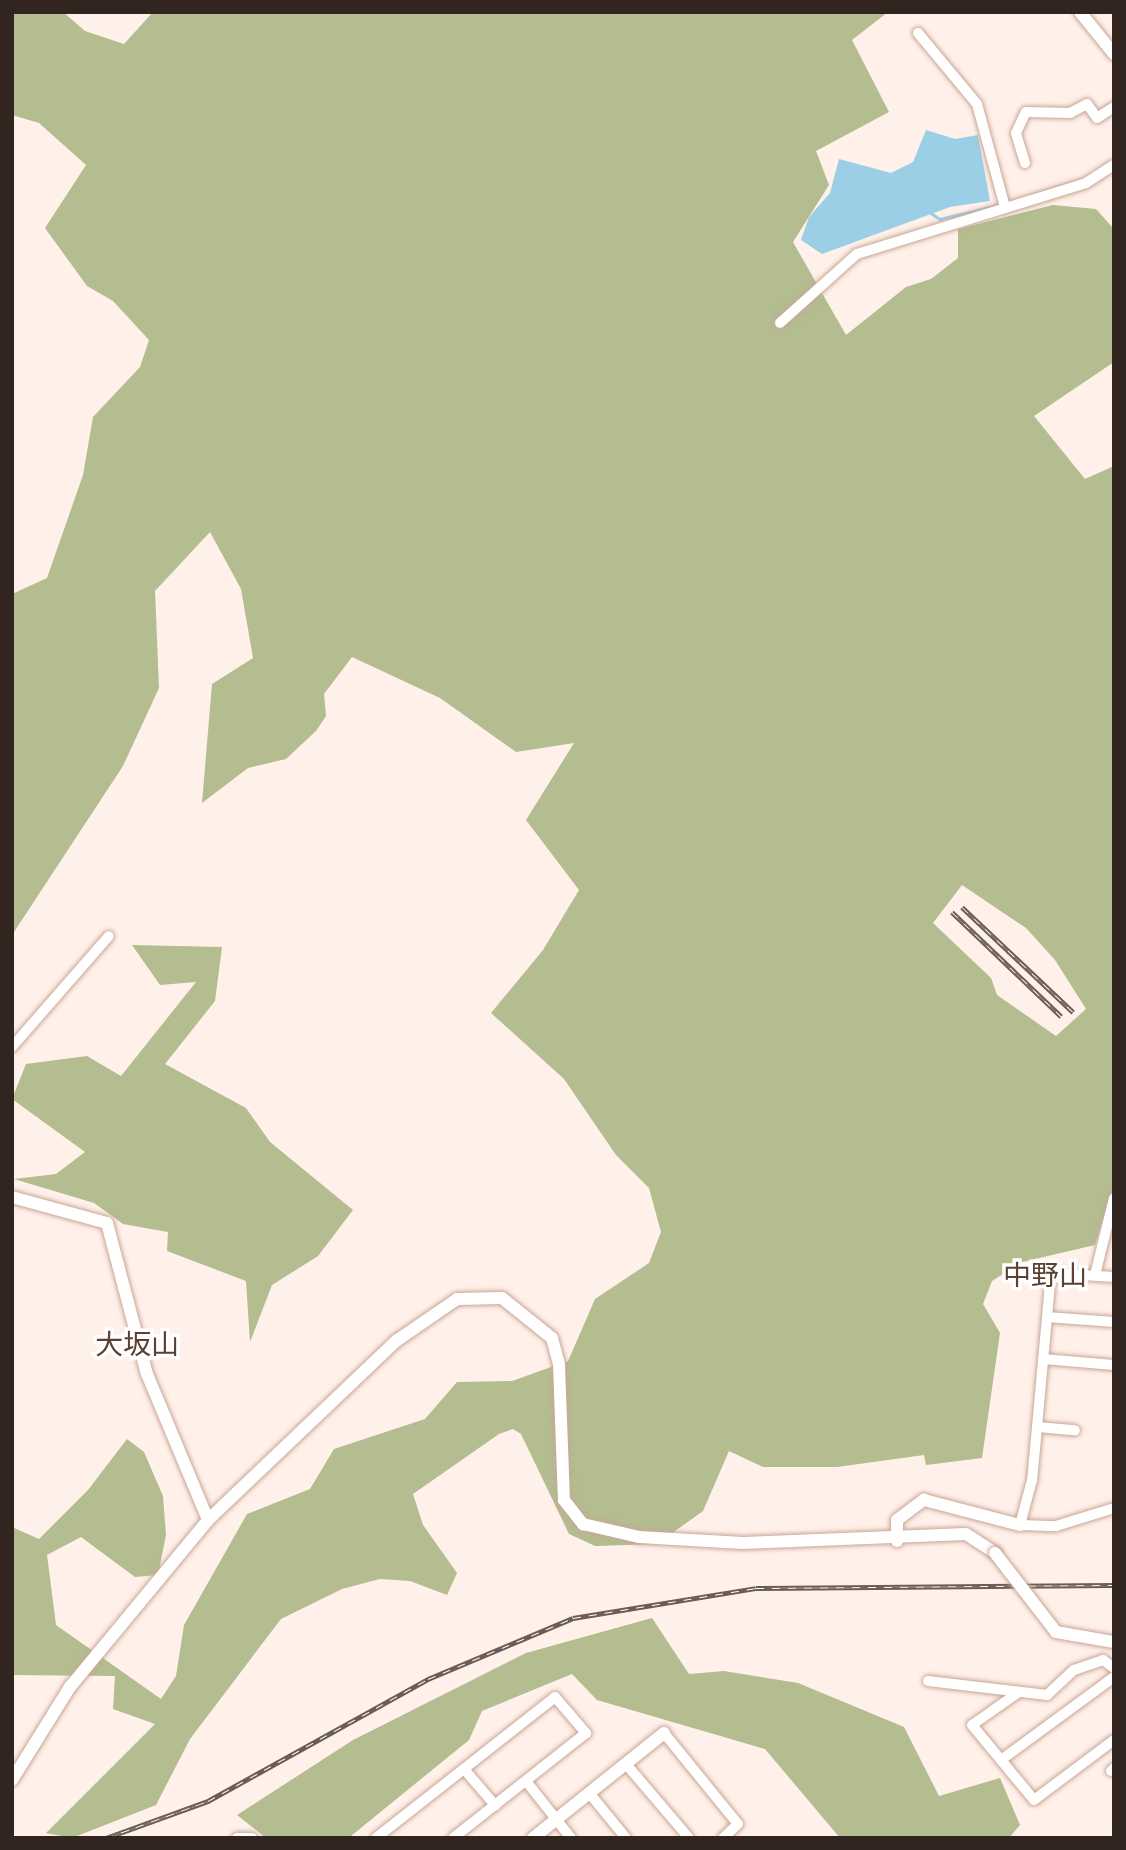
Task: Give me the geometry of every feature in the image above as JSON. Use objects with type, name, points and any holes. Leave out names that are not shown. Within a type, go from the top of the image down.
[{"type":"street","points":[[1080,12],[1114,54]]},
{"type":"street","points":[[918,33],[978,104],[1005,207]]},
{"type":"street","points":[[1025,163],[1016,133],[1026,112],[1070,113],[1087,104],[1097,118],[1114,107]]},
{"type":"street","points":[[780,323],[857,254],[1086,183],[1114,165]]},
{"type":"street","points":[[12,1046],[109,936]]},
{"type":"street","points":[[12,1196],[86,1215],[111,1230],[147,1374],[208,1520]]},
{"type":"street","points":[[1095,1276],[1114,1199]]},
{"type":"street","points":[[1020,1525],[1037,1427],[1051,1273],[1114,1277]]},
{"type":"street","points":[[12,1780],[69,1687],[208,1520],[396,1340],[437,1309],[478,1295],[519,1307],[552,1338],[559,1365],[565,1500],[583,1524],[686,1541],[897,1541],[966,1534],[995,1553],[1056,1632],[1114,1642]]},
{"type":"street","points":[[1047,1317],[1114,1322]]},
{"type":"street","points":[[1043,1359],[1114,1365]]},
{"type":"street","points":[[1037,1427],[1075,1430]]},
{"type":"street","points":[[897,1541],[898,1520],[924,1500],[1020,1525],[1056,1526],[1114,1508]]},
{"type":"street","points":[[928,1681],[1047,1695],[1074,1670],[1103,1660],[1114,1668]]},
{"type":"street","points":[[1001,1760],[1114,1677]]},
{"type":"street","points":[[1019,1692],[972,1725],[1034,1800],[1114,1740]]},
{"type":"street","points":[[376,1838],[555,1697],[586,1733],[453,1838]]},
{"type":"street","points":[[533,1838],[664,1733],[738,1824],[723,1838]]},
{"type":"street","points":[[626,1764],[689,1838]]},
{"type":"street","points":[[464,1769],[495,1805]]},
{"type":"street","points":[[526,1782],[571,1838]]},
{"type":"street","points":[[590,1794],[626,1838]]},
{"type":"street","points":[[237,1838],[252,1838]]},
{"type":"green space","points":[[12,12],[63,12],[85,31],[124,44],[153,12],[888,12],[852,40],[889,112],[816,151],[829,185],[793,242],[846,335],[906,287],[931,279],[958,258],[958,229],[1053,205],[1096,209],[1114,229],[1114,362],[1034,416],[1085,479],[1114,466],[1114,1185],[1095,1245],[1022,1262],[992,1281],[983,1304],[1000,1333],[982,1458],[926,1465],[924,1455],[837,1467],[763,1467],[729,1451],[703,1511],[657,1544],[595,1546],[569,1534],[521,1434],[513,1429],[499,1434],[413,1494],[423,1525],[457,1573],[447,1595],[410,1581],[380,1579],[342,1589],[281,1619],[190,1739],[156,1805],[72,1838],[46,1833],[155,1724],[113,1709],[115,1676],[12,1675],[12,1527],[39,1539],[88,1490],[127,1439],[144,1452],[163,1496],[166,1535],[158,1575],[135,1577],[81,1537],[47,1555],[56,1625],[161,1699],[176,1676],[184,1625],[247,1514],[310,1489],[334,1449],[425,1419],[457,1382],[512,1381],[568,1361],[595,1299],[649,1263],[661,1232],[649,1188],[616,1155],[564,1079],[491,1013],[543,950],[579,890],[526,820],[574,743],[516,752],[440,698],[352,657],[324,694],[326,716],[316,731],[286,759],[248,768],[202,803],[212,684],[253,658],[241,589],[210,532],[155,591],[159,688],[123,766],[12,935],[12,594],[47,578],[83,475],[93,417],[140,367],[149,340],[113,301],[87,286],[45,228],[86,165],[39,123],[12,115]],"holes":[[[962,885],[1026,928],[1055,960],[1086,1009],[1056,1036],[997,995],[991,978],[933,923]]]},
{"type":"green space","points":[[132,945],[222,947],[215,1001],[165,1064],[246,1108],[270,1142],[353,1210],[318,1256],[272,1285],[250,1342],[246,1281],[167,1251],[168,1232],[123,1224],[94,1203],[14,1179],[56,1174],[85,1152],[12,1099],[26,1064],[87,1056],[121,1076],[196,982],[160,985]]},
{"type":"green space","points":[[652,1618],[689,1674],[724,1671],[798,1683],[904,1727],[939,1796],[1000,1778],[1020,1825],[1009,1838],[840,1838],[765,1749],[597,1700],[572,1674],[482,1711],[469,1740],[351,1836],[266,1838],[237,1815],[353,1740],[526,1653]]},
{"type":"water","points":[[926,130],[955,139],[978,135],[990,201],[950,207],[822,254],[801,240],[809,217],[830,193],[839,159],[891,173],[913,162]]},
{"type":"waterway","points":[[1032,195],[1073,182]]},
{"type":"waterway","points":[[931,213],[940,219],[998,205]]},
{"type":"railway","points":[[962,907],[1073,1012]]},
{"type":"railway","points":[[952,912],[1061,1016]]},
{"type":"railway","points":[[106,1838],[208,1801],[428,1679],[573,1618],[756,1588],[1114,1585]]},
{"type":"district","name":"中野山","points":[[1045,1276]]},
{"type":"district","name":"大坂山","points":[[137,1345]]}]
